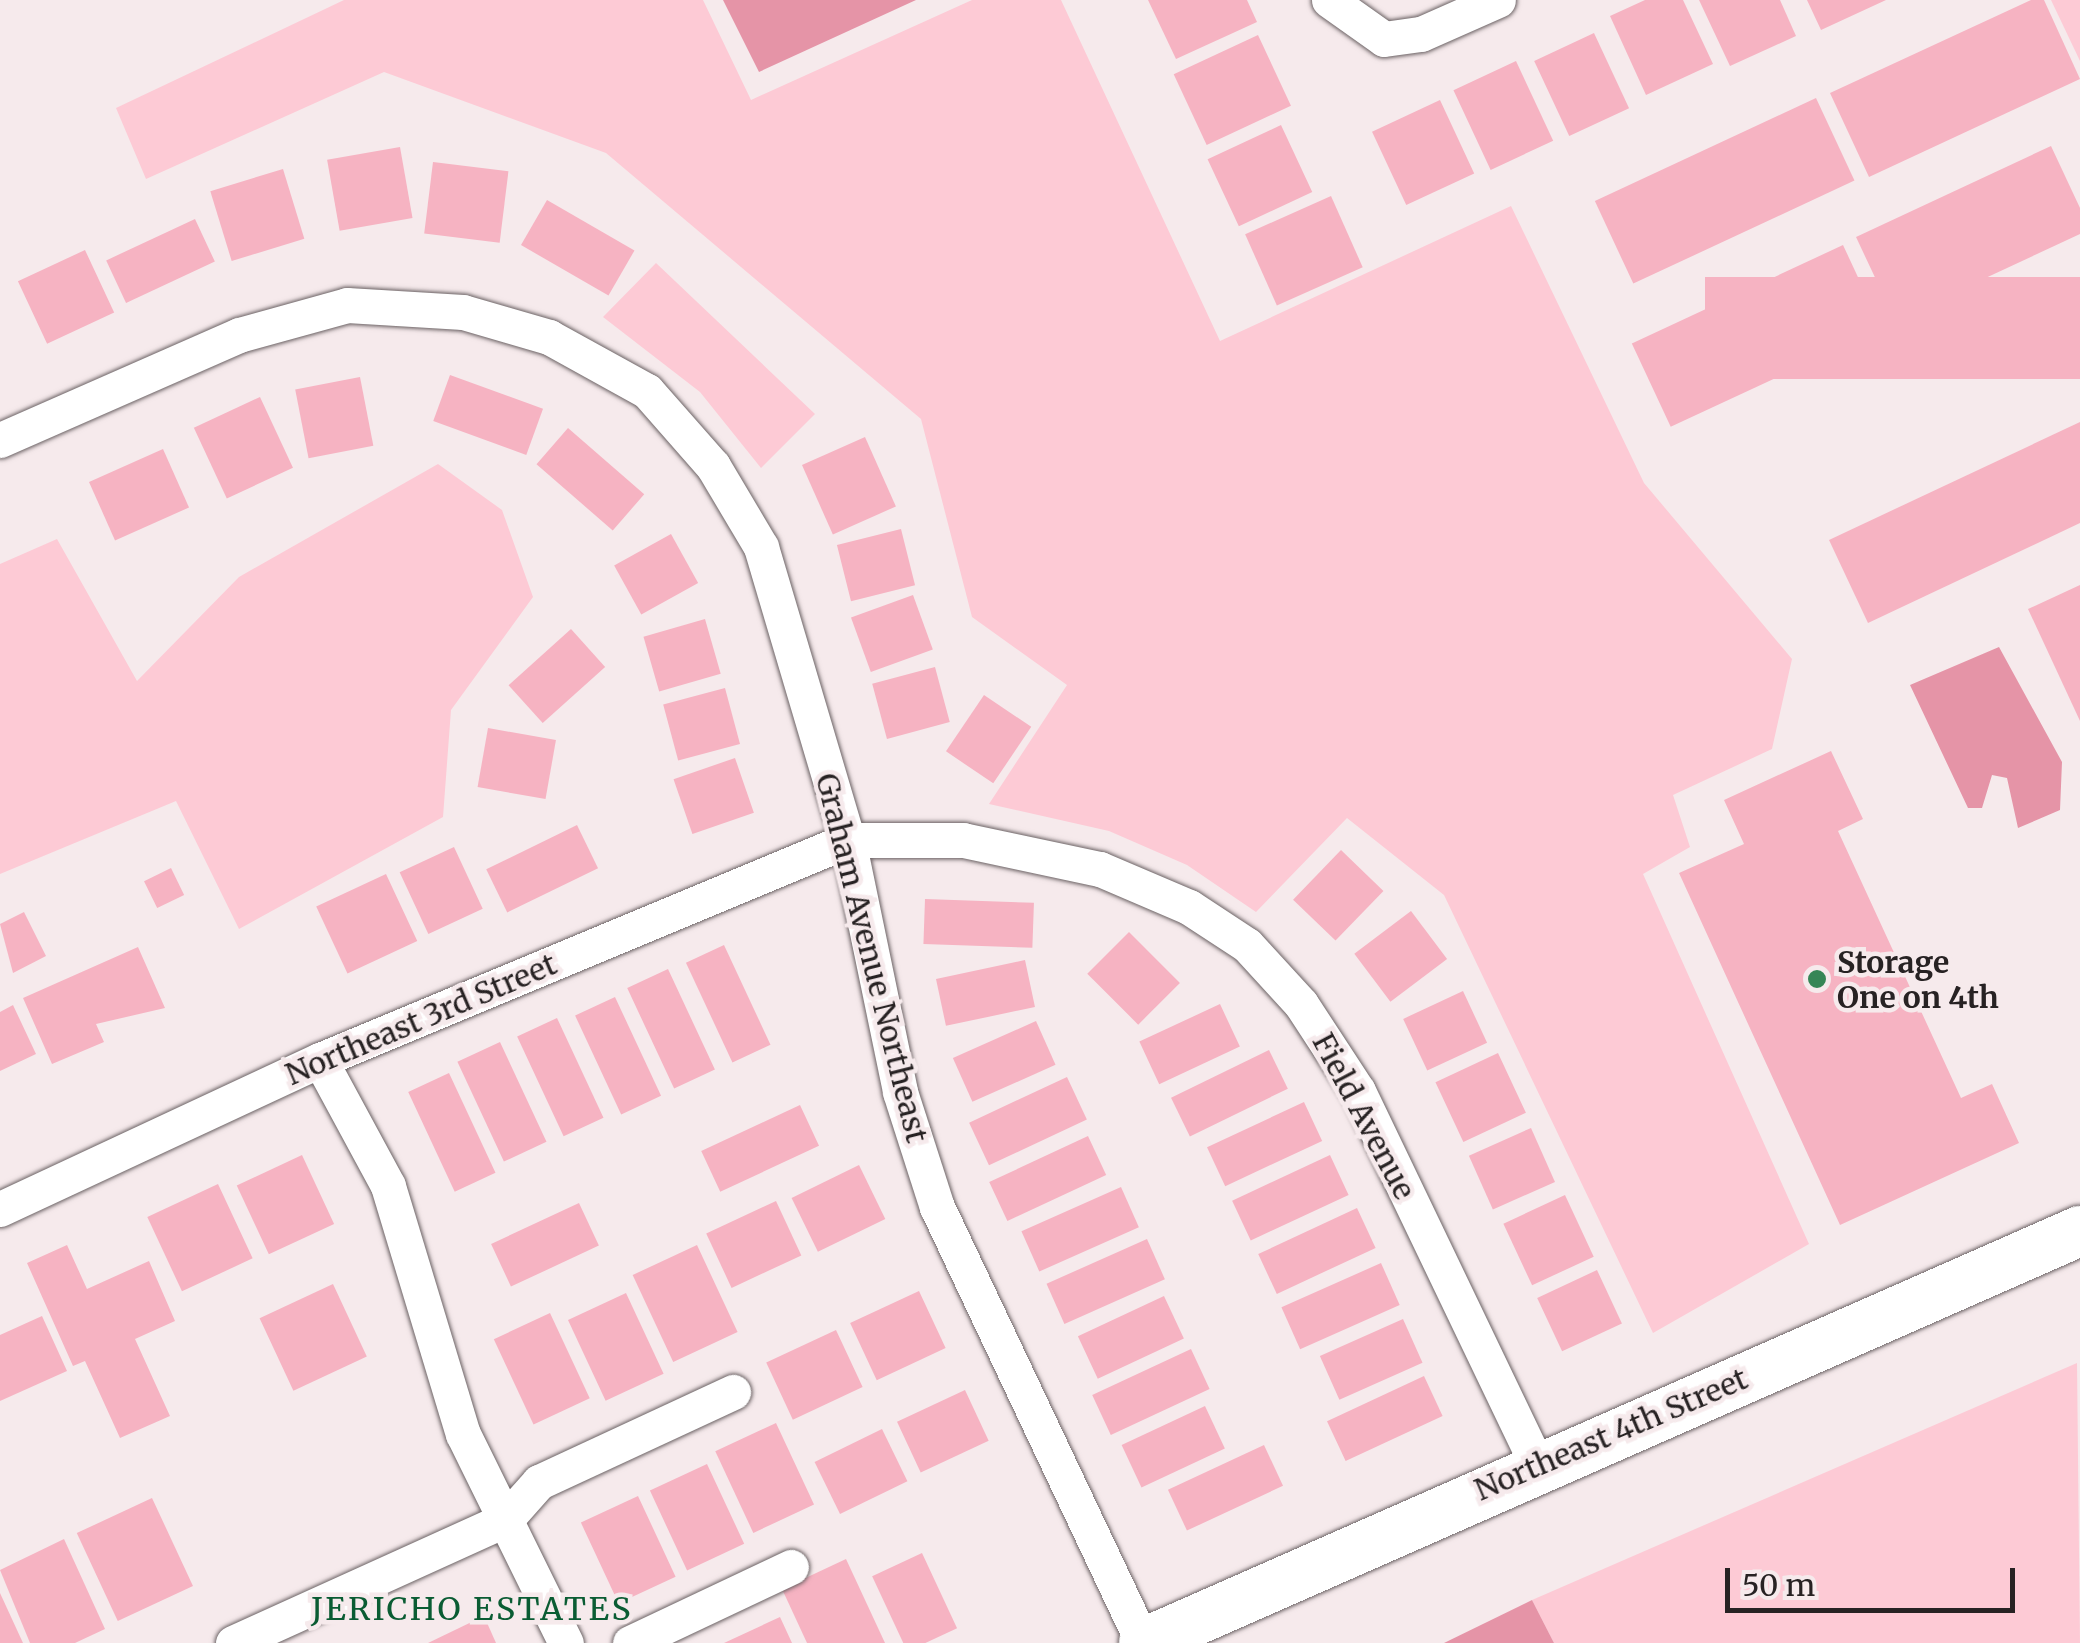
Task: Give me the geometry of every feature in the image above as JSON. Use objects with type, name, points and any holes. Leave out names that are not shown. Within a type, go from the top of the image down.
[{"type":"main road","name":"Northeast 4th Street","points":[[1143,1643],[1537,1466],[2080,1232]]},
{"type":"street","points":[[1328,0],[1357,28],[1384,39],[1421,34],[1498,0]]},
{"type":"street","name":"Graham Avenue Northeast","points":[[0,440],[239,334],[347,306],[464,312],[549,337],[647,391],[713,466],[762,546],[848,840],[900,1092],[937,1207],[1143,1643]]},
{"type":"street","name":"Northeast 3rd Street","points":[[0,1209],[320,1060],[848,840]]},
{"type":"street","name":"Field Avenue","points":[[848,840],[963,840],[1096,868],[1189,907],[1247,945],[1301,1004],[1358,1091],[1537,1466]]},
{"type":"street","points":[[320,1060],[388,1186],[463,1434],[566,1643]]},
{"type":"street","points":[[233,1643],[506,1518],[539,1482],[733,1392]]},
{"type":"street","points":[[630,1643],[791,1566]]},
{"type":"shaded area","points":[[344,0],[703,0],[751,100],[972,0],[1061,0],[1220,341],[1511,206],[1644,483],[1792,659],[1772,749],[1673,795],[1690,847],[1643,874],[1809,1244],[1653,1333],[1444,895],[1347,818],[1256,912],[1187,865],[1109,831],[989,804],[1067,685],[972,617],[921,419],[606,153],[384,72],[146,179],[116,108]]},
{"type":"shaded area","points":[[723,0],[916,0],[759,72]]},
{"type":"shaded area","points":[[2051,0],[2080,0],[2080,61]]},
{"type":"shaded area","points":[[656,263],[815,414],[761,468],[700,392],[603,317]]},
{"type":"shaded area","points":[[438,464],[502,510],[533,597],[451,710],[443,817],[239,929],[176,801],[0,874],[0,564],[57,539],[137,681],[239,577]]},
{"type":"shaded area","points":[[1999,647],[2062,762],[2060,810],[2018,828],[2007,778],[1992,775],[1982,808],[1968,808],[1910,685]]},
{"type":"shaded area","points":[[2077,1363],[2080,1643],[1554,1643],[1532,1600]]},
{"type":"shaded area","points":[[1532,1600],[1554,1643],[1444,1643]]},
{"type":"building","points":[[1148,0],[1247,0],[1257,22],[1176,59]]},
{"type":"building","points":[[1645,0],[1683,0],[1713,64],[1646,95],[1610,16]]},
{"type":"building","points":[[1699,0],[1780,0],[1796,36],[1730,66]]},
{"type":"building","points":[[1807,0],[1886,0],[1821,30]]},
{"type":"building","points":[[2031,0],[2044,0],[2080,79],[1869,177],[1830,93]]},
{"type":"building","points":[[1594,33],[1629,108],[1569,136],[1534,61]]},
{"type":"building","points":[[1258,35],[1291,106],[1207,145],[1174,74]]},
{"type":"building","points":[[1516,61],[1553,141],[1491,170],[1453,90]]},
{"type":"building","points":[[1816,98],[1854,180],[1633,284],[1595,201]]},
{"type":"building","points":[[1440,100],[1474,173],[1406,205],[1372,132]]},
{"type":"building","points":[[1281,125],[1312,192],[1239,226],[1208,159]]},
{"type":"building","points":[[2051,146],[2080,208],[2080,234],[1895,320],[1856,237]]},
{"type":"building","points":[[400,147],[413,218],[340,231],[327,160]]},
{"type":"building","points":[[433,162],[508,171],[500,243],[424,233]]},
{"type":"building","points":[[283,169],[304,239],[232,261],[210,191]]},
{"type":"building","points":[[1331,196],[1363,267],[1277,305],[1245,234]]},
{"type":"building","points":[[547,200],[634,250],[608,296],[521,245]]},
{"type":"building","points":[[195,219],[215,262],[126,303],[106,260]]},
{"type":"building","points":[[1843,245],[1882,328],[1671,427],[1632,343]]},
{"type":"building","points":[[85,250],[114,313],[47,344],[18,281]]},
{"type":"building","points":[[1705,277],[2080,277],[2080,379],[1705,379]]},
{"type":"building","points":[[450,375],[543,409],[526,455],[433,421]]},
{"type":"building","points":[[360,377],[373,446],[309,458],[295,390]]},
{"type":"building","points":[[260,397],[293,468],[227,499],[194,428]]},
{"type":"building","points":[[2080,422],[2080,523],[1868,623],[1829,540]]},
{"type":"building","points":[[568,428],[644,494],[613,530],[537,464]]},
{"type":"building","points":[[865,437],[896,506],[833,534],[802,465]]},
{"type":"building","points":[[163,449],[189,507],[115,540],[89,482]]},
{"type":"building","points":[[901,529],[915,585],[851,601],[837,545]]},
{"type":"building","points":[[671,534],[698,583],[641,614],[614,566]]},
{"type":"building","points":[[2080,585],[2080,721],[2028,609]]},
{"type":"building","points":[[913,595],[933,650],[871,672],[851,618]]},
{"type":"building","points":[[705,619],[721,674],[659,691],[643,637]]},
{"type":"building","points":[[571,629],[605,667],[543,723],[509,685]]},
{"type":"building","points":[[935,667],[950,722],[887,739],[872,684]]},
{"type":"building","points":[[725,688],[740,744],[678,761],[663,705]]},
{"type":"building","points":[[984,695],[1031,727],[993,783],[946,751]]},
{"type":"building","points":[[488,728],[556,740],[546,799],[478,787]]},
{"type":"building","name":"Storage One on 4th","points":[[1831,751],[1863,819],[1838,831],[1961,1098],[1992,1084],[2019,1143],[1840,1225],[1679,873],[1744,844],[1724,800]]},
{"type":"building","points":[[735,758],[754,813],[692,834],[674,779]]},
{"type":"building","points":[[577,825],[598,868],[507,912],[486,869]]},
{"type":"building","points":[[454,847],[483,909],[428,934],[400,872]]},
{"type":"building","points":[[1341,850],[1383,891],[1336,941],[1293,900]]},
{"type":"building","points":[[171,868],[184,895],[157,908],[144,881]]},
{"type":"building","points":[[386,874],[417,941],[347,974],[316,907]]},
{"type":"building","points":[[925,899],[1034,903],[1032,948],[923,944]]},
{"type":"building","points":[[1411,911],[1447,959],[1390,1002],[1354,954]]},
{"type":"building","points":[[24,912],[46,956],[13,973],[0,924]]},
{"type":"building","points":[[1129,932],[1180,983],[1138,1025],[1087,974]]},
{"type":"building","points":[[724,945],[770,1045],[732,1062],[686,963]]},
{"type":"building","points":[[138,947],[165,1008],[96,1024],[104,1042],[52,1064],[23,998]]},
{"type":"building","points":[[1025,960],[1035,1007],[946,1026],[936,979]]},
{"type":"building","points":[[668,969],[715,1070],[674,1089],[627,988]]},
{"type":"building","points":[[1463,991],[1487,1043],[1427,1071],[1403,1019]]},
{"type":"building","points":[[615,997],[661,1096],[621,1114],[575,1016]]},
{"type":"building","points":[[1220,1004],[1240,1047],[1159,1084],[1139,1042]]},
{"type":"building","points":[[13,1005],[36,1054],[0,1071],[0,1012]]},
{"type":"building","points":[[557,1018],[603,1118],[564,1136],[517,1037]]},
{"type":"building","points":[[1036,1021],[1056,1065],[972,1102],[953,1058]]},
{"type":"building","points":[[500,1042],[546,1142],[504,1162],[457,1062]]},
{"type":"building","points":[[1269,1050],[1288,1089],[1190,1136],[1171,1098]]},
{"type":"building","points":[[1498,1053],[1526,1113],[1463,1142],[1435,1082]]},
{"type":"building","points":[[449,1073],[495,1173],[455,1192],[408,1092]]},
{"type":"building","points":[[1067,1077],[1087,1120],[989,1165],[969,1123]]},
{"type":"building","points":[[1304,1102],[1322,1141],[1225,1186],[1207,1147]]},
{"type":"building","points":[[800,1105],[819,1146],[720,1192],[701,1151]]},
{"type":"building","points":[[1531,1128],[1555,1182],[1493,1210],[1469,1156]]},
{"type":"building","points":[[1088,1136],[1106,1175],[1007,1221],[989,1182]]},
{"type":"building","points":[[302,1155],[334,1224],[269,1254],[237,1185]]},
{"type":"building","points":[[1330,1155],[1349,1195],[1251,1241],[1232,1201]]},
{"type":"building","points":[[859,1165],[885,1219],[818,1252],[792,1198]]},
{"type":"building","points":[[218,1184],[253,1258],[182,1291],[147,1217]]},
{"type":"building","points":[[1121,1187],[1139,1227],[1039,1272],[1021,1231]]},
{"type":"building","points":[[1565,1195],[1594,1257],[1532,1285],[1503,1224]]},
{"type":"building","points":[[776,1201],[801,1255],[732,1288],[706,1234]]},
{"type":"building","points":[[579,1203],[599,1246],[511,1287],[491,1244]]},
{"type":"building","points":[[1357,1208],[1376,1248],[1277,1294],[1258,1254]]},
{"type":"building","points":[[1147,1239],[1165,1279],[1064,1324],[1047,1284]]},
{"type":"building","points":[[67,1245],[87,1289],[149,1261],[175,1321],[135,1339],[170,1416],[120,1438],[85,1361],[73,1366],[27,1263]]},
{"type":"building","points":[[697,1245],[738,1332],[673,1362],[633,1275]]},
{"type":"building","points":[[1381,1263],[1400,1305],[1300,1349],[1281,1307]]},
{"type":"building","points":[[1597,1270],[1622,1323],[1562,1351],[1537,1298]]},
{"type":"building","points":[[333,1284],[367,1357],[293,1391],[260,1318]]},
{"type":"building","points":[[919,1291],[946,1348],[877,1380],[850,1323]]},
{"type":"building","points":[[626,1293],[664,1374],[606,1401],[568,1320]]},
{"type":"building","points":[[1164,1296],[1184,1339],[1098,1379],[1078,1336]]},
{"type":"building","points":[[550,1313],[590,1398],[534,1424],[494,1339]]},
{"type":"building","points":[[42,1316],[67,1371],[0,1401],[0,1335]]},
{"type":"building","points":[[1403,1319],[1423,1363],[1339,1400],[1320,1356]]},
{"type":"building","points":[[836,1330],[863,1387],[793,1420],[766,1363]]},
{"type":"building","points":[[1191,1349],[1210,1389],[1111,1435],[1092,1395]]},
{"type":"building","points":[[1424,1376],[1443,1416],[1346,1461],[1327,1421]]},
{"type":"building","points":[[965,1390],[989,1441],[921,1472],[897,1422]]},
{"type":"building","points":[[1205,1406],[1225,1449],[1141,1487],[1122,1445]]},
{"type":"building","points":[[776,1423],[814,1505],[753,1533],[715,1451]]},
{"type":"building","points":[[882,1429],[907,1481],[840,1514],[815,1462]]},
{"type":"building","points":[[1264,1445],[1283,1486],[1187,1531],[1168,1490]]},
{"type":"building","points":[[707,1464],[744,1544],[687,1570],[650,1491]]},
{"type":"building","points":[[638,1496],[676,1577],[619,1603],[581,1523]]},
{"type":"building","points":[[152,1498],[193,1586],[118,1621],[77,1533]]},
{"type":"building","points":[[64,1539],[105,1629],[75,1643],[30,1643],[0,1570]]},
{"type":"building","points":[[922,1553],[957,1628],[925,1643],[903,1643],[872,1576]]},
{"type":"building","points":[[846,1559],[885,1643],[807,1643],[782,1589]]},
{"type":"building","points":[[0,1593],[23,1643],[0,1643]]},
{"type":"building","points":[[484,1616],[496,1643],[428,1643]]},
{"type":"building","points":[[780,1617],[792,1643],[724,1643]]},
{"type":"place","name":"Storage One on 4th","points":[[1817,979]]},
{"type":"district","name":"JERICHO ESTATES","points":[[472,1609]]}]
